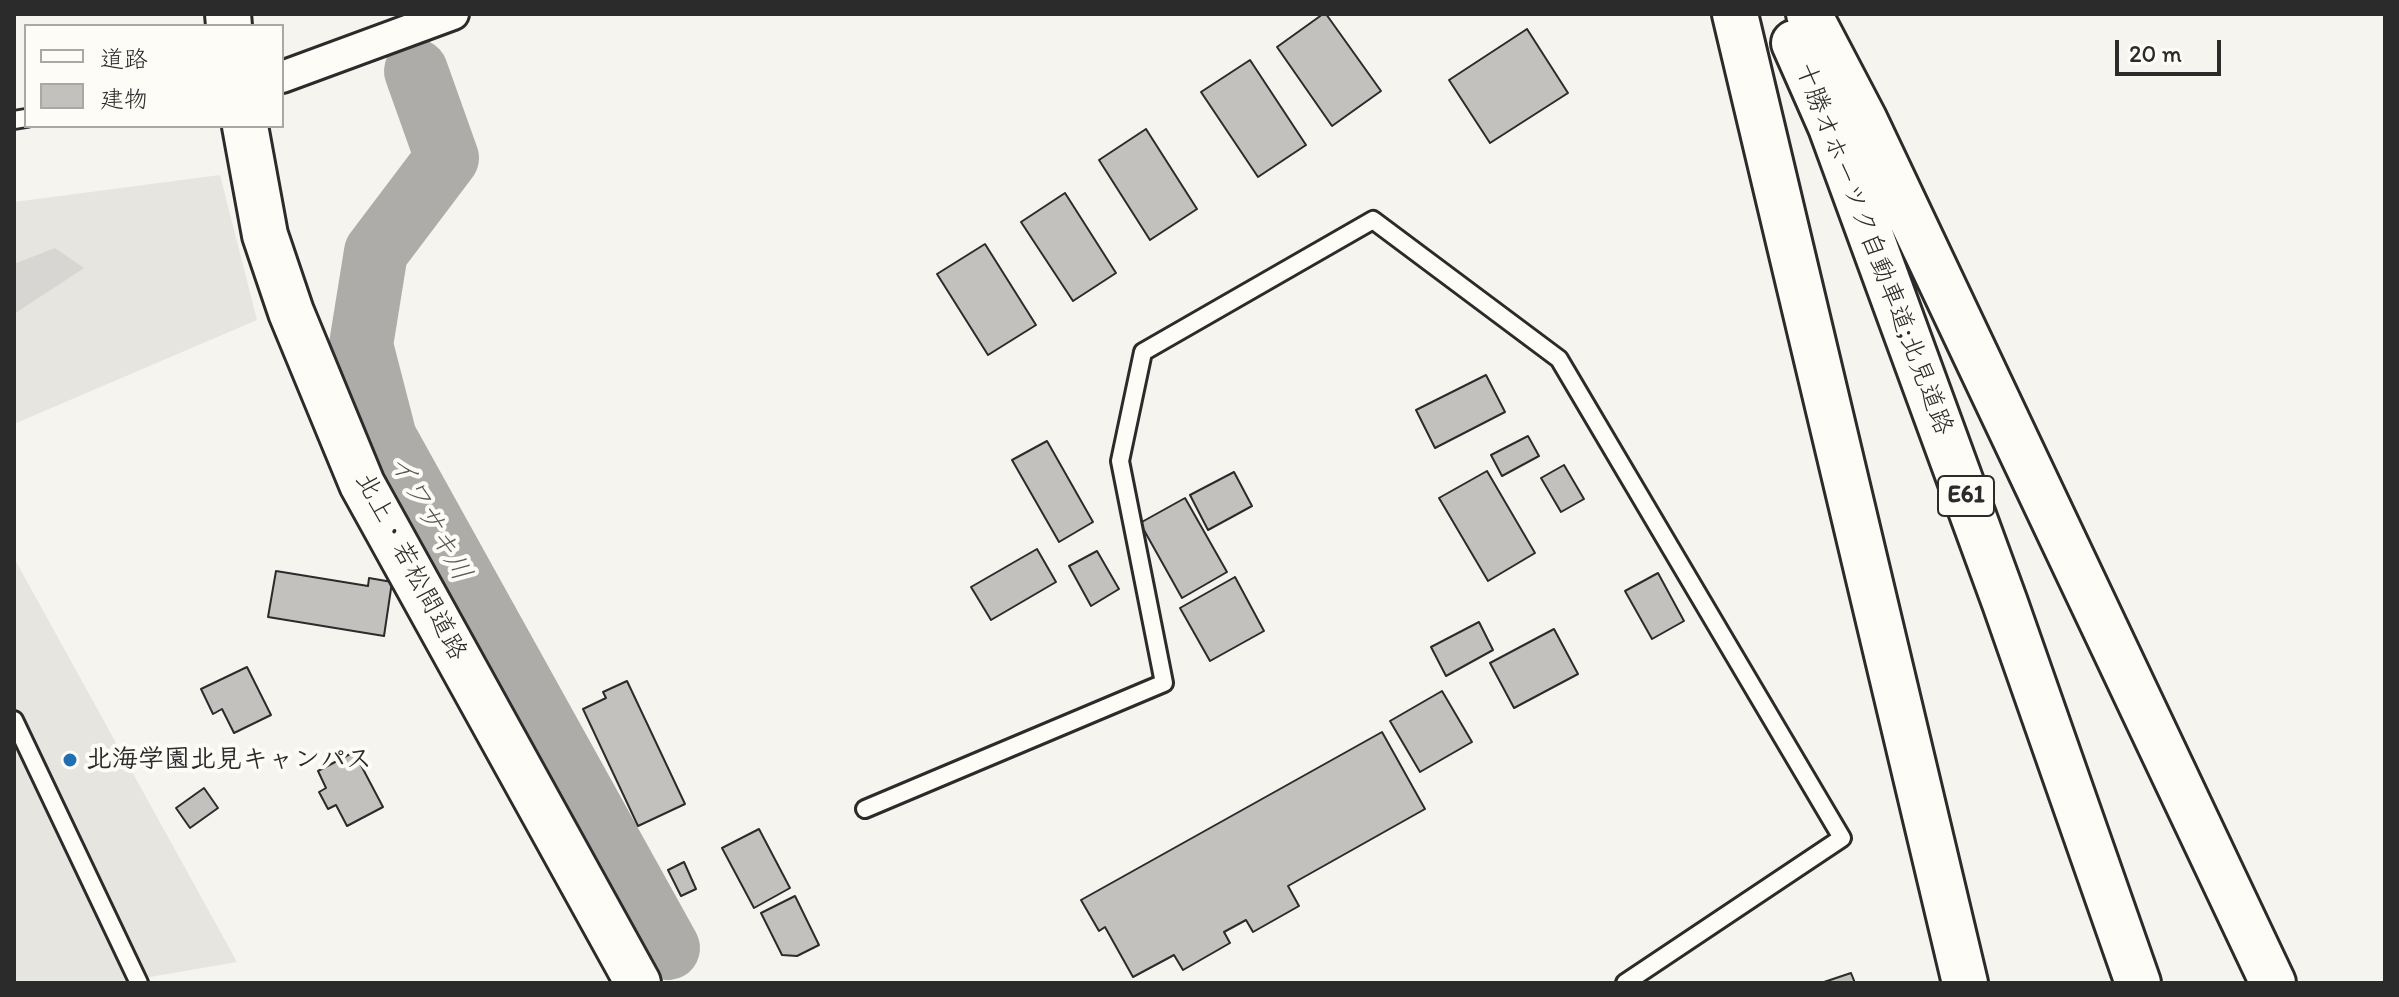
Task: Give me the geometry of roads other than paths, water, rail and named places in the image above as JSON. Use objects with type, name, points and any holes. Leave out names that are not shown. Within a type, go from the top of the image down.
[{"type":"main road","points":[[1735,14],[1965,983]]},
{"type":"main road","name":"十勝オホーツク自動車道;北見道路","points":[[1781,14],[1831,127],[2005,603],[2138,983]]},
{"type":"main road","points":[[1809,14],[1864,119],[2273,983]]},
{"type":"main road","name":"北上・若松間道路","points":[[245,128],[265,235],[291,312],[362,484],[638,983]]},
{"type":"street","points":[[284,76],[453,14]]},
{"type":"lane","points":[[865,809],[1164,683],[1120,461],[1143,352],[1373,220],[1559,359],[1842,838],[1625,983]]},
{"type":"lane","points":[[14,720],[139,983]]},
{"type":"waterway","name":"イワサキ川","points":[[416,71],[447,158],[376,252],[361,345],[385,438],[668,948]]},
{"type":"place","name":"北海学園北見キャンパス","points":[[70,760]]}]
